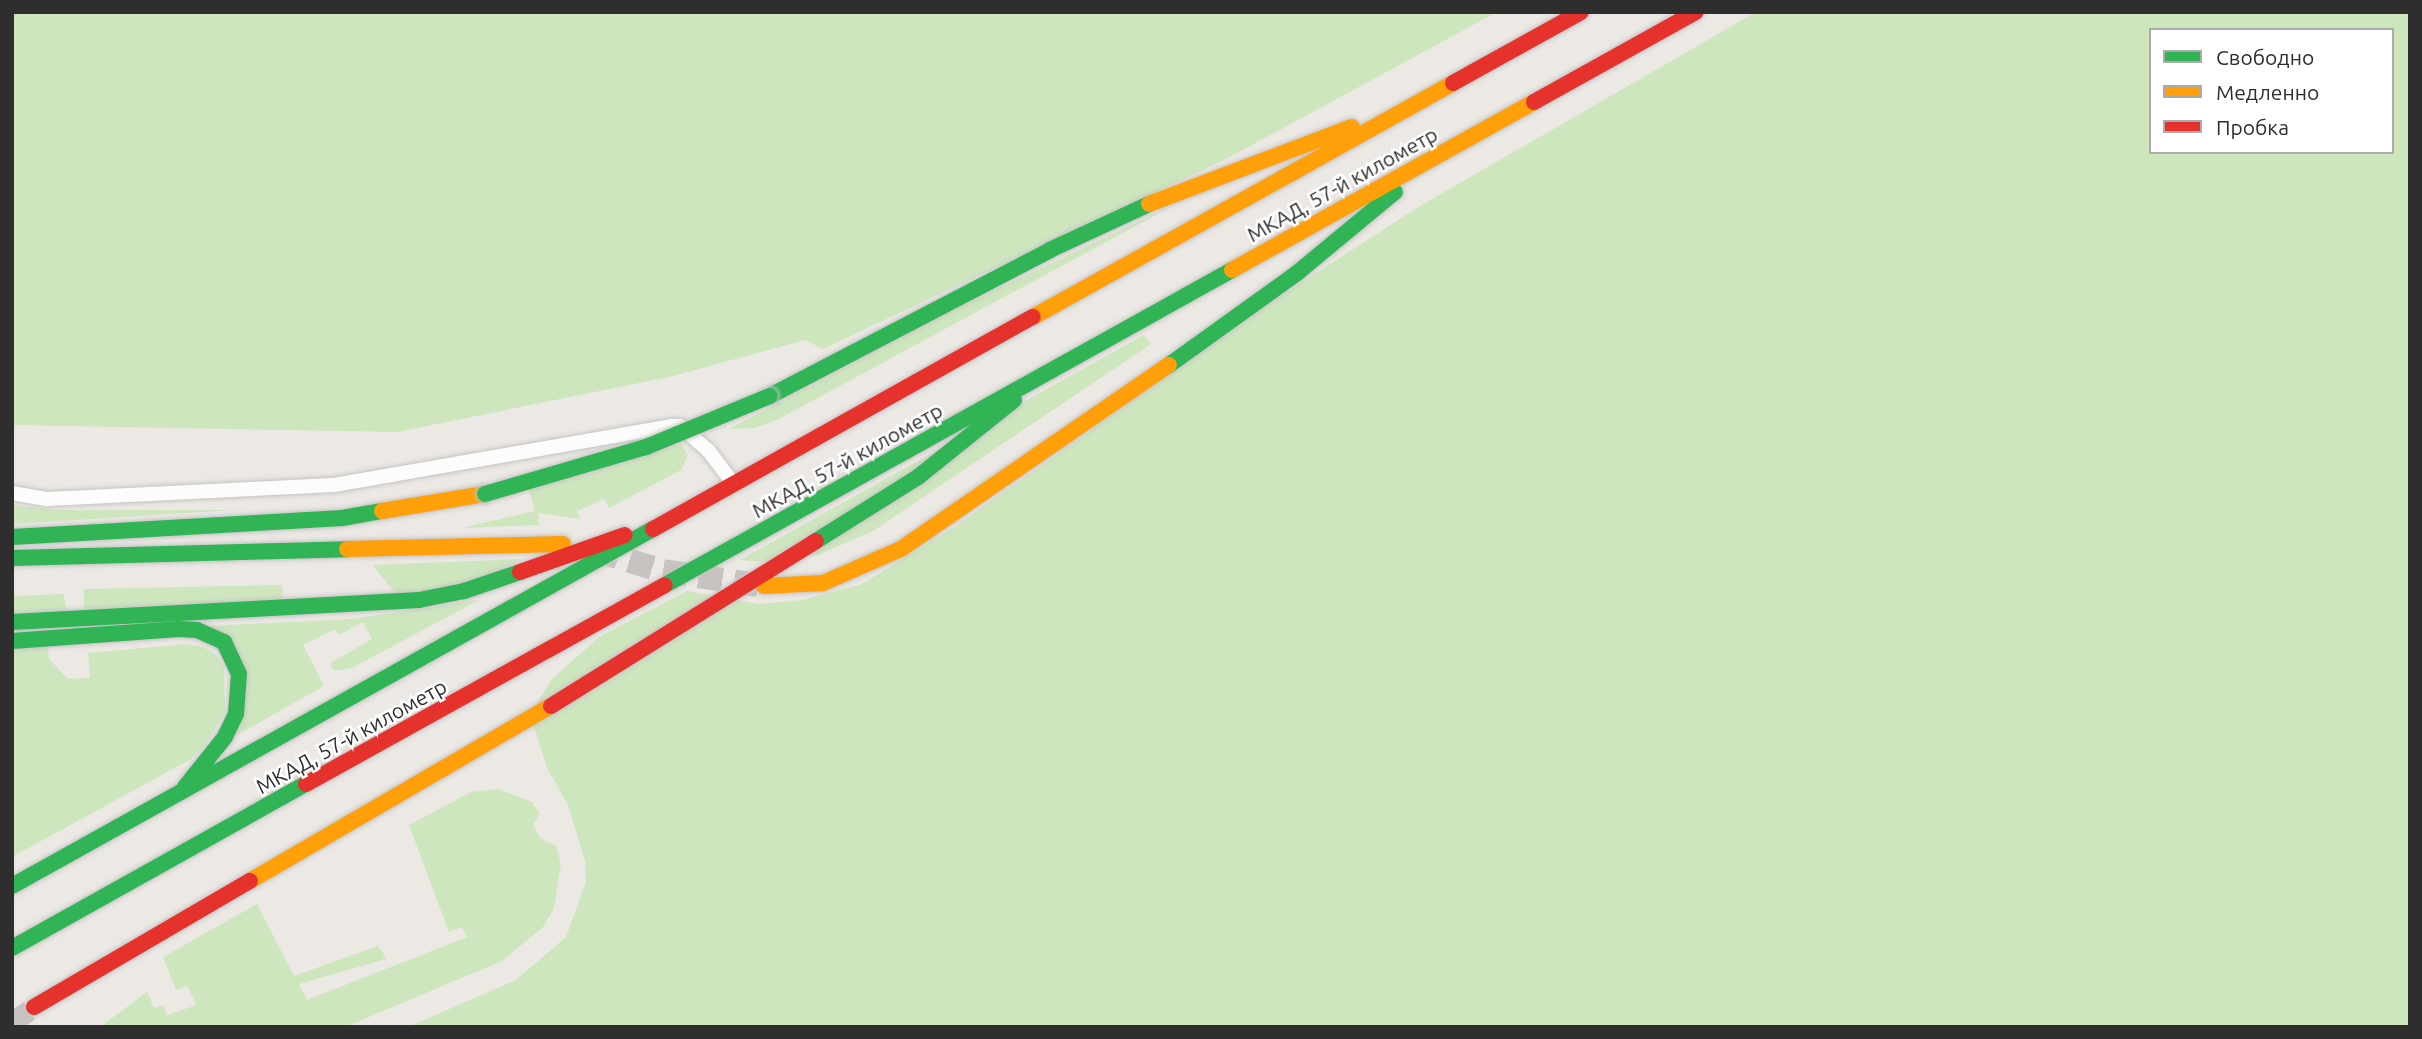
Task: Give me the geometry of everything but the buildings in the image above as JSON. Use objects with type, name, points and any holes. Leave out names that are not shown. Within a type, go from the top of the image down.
[{"type":"main road","name":"МКАД, 57-й километр","points":[[12,886],[1581,12]]},
{"type":"main road","name":"МКАД, 57-й километр","points":[[15,946],[1696,12]]},
{"type":"main road","points":[[12,537],[342,518],[423,507],[543,480],[646,447],[770,396],[1050,250],[1182,189],[1409,108]]},
{"type":"main road","points":[[764,586],[823,583],[901,549],[1115,405],[1297,273],[1444,152]]},
{"type":"main road","points":[[34,1007],[605,675],[918,477],[1049,372]]},
{"type":"main road","points":[[12,622],[419,600],[475,587],[669,519]]},
{"type":"main road","points":[[12,558],[564,544]]},
{"type":"main road","points":[[12,641],[197,630],[224,642],[234,656],[239,674],[236,714],[225,737],[180,793]]},
{"type":"street","points":[[12,493],[47,499],[334,485],[671,426],[680,426],[708,450],[733,483]]},
{"type":"green space","points":[[12,12],[1497,12],[1226,159],[823,349],[805,340],[669,377],[397,432],[12,425]]},
{"type":"green space","points":[[1756,12],[2410,12],[2410,1027],[408,1027],[516,980],[566,937],[586,882],[585,861],[568,805],[547,768],[530,714],[552,679],[599,637],[687,591],[759,604],[802,600],[862,584],[956,526],[1282,295],[1420,206]]},
{"type":"green space","points":[[1178,203],[777,420],[754,428],[729,429],[970,302]]},
{"type":"green space","points":[[1144,335],[1151,344],[873,531],[818,555],[764,562],[740,560]]},
{"type":"green space","points":[[681,444],[688,455],[681,470],[609,508],[604,499],[577,511],[580,519],[538,513],[539,525],[461,528],[535,511],[529,490]]},
{"type":"green space","points":[[12,505],[58,510],[233,510],[12,524]]},
{"type":"green space","points":[[521,559],[485,579],[398,596],[372,565]]},
{"type":"green space","points":[[282,585],[283,603],[84,612],[84,589]]},
{"type":"green space","points":[[64,594],[66,610],[46,626],[49,659],[68,679],[90,678],[88,653],[187,644],[203,647],[215,654],[224,667],[225,712],[205,745],[191,759],[12,857],[12,596]]},
{"type":"green space","points":[[479,600],[352,668],[335,671],[331,667],[332,662],[372,639],[363,622],[339,635],[335,629],[303,645],[324,686],[237,735],[248,689],[247,671],[208,626],[351,619]]},
{"type":"green space","points":[[498,789],[532,802],[540,814],[533,825],[540,838],[556,846],[561,864],[554,908],[543,927],[502,961],[345,1027],[100,1027],[147,992],[154,1008],[163,1005],[167,1015],[197,1005],[187,986],[176,990],[163,957],[257,904],[294,976],[378,946],[383,953],[386,959],[299,984],[307,1000],[467,937],[462,927],[449,932],[409,825],[471,792]]},
{"type":"tunnel","points":[[595,550],[663,571],[764,586]]},
{"type":"tunnel","points":[[12,1022],[34,1007]]},
{"type":"traffic: fast","points":[[1169,365],[1297,273],[1395,192]]},
{"type":"traffic: fast","points":[[770,396],[1050,250],[1149,204]]},
{"type":"traffic: fast","points":[[665,585],[1232,270]]},
{"type":"traffic: fast","points":[[485,494],[646,447],[770,396]]},
{"type":"traffic: fast","points":[[816,541],[918,477],[1014,400]]},
{"type":"traffic: fast","points":[[12,537],[342,518],[382,511]]},
{"type":"traffic: fast","points":[[12,886],[653,529]]},
{"type":"traffic: fast","points":[[12,558],[347,549]]},
{"type":"traffic: fast","points":[[12,622],[419,600],[464,591],[520,572]]},
{"type":"traffic: fast","points":[[12,641],[179,629],[197,630],[224,642],[239,674],[236,714],[225,737],[185,787]]},
{"type":"traffic: fast","points":[[12,948],[306,784]]},
{"type":"traffic: slow","points":[[1033,317],[1453,83]]},
{"type":"traffic: slow","points":[[1232,270],[1534,102]]},
{"type":"traffic: slow","points":[[1149,204],[1352,127]]},
{"type":"traffic: slow","points":[[764,586],[823,583],[901,549],[1169,365]]},
{"type":"traffic: slow","points":[[382,511],[485,494]]},
{"type":"traffic: slow","points":[[347,549],[563,544]]},
{"type":"traffic: slow","points":[[250,881],[551,706]]},
{"type":"traffic: jam","points":[[1453,83],[1581,12]]},
{"type":"traffic: jam","points":[[1534,102],[1696,12]]},
{"type":"traffic: jam","points":[[653,529],[1033,317]]},
{"type":"traffic: jam","points":[[520,572],[625,535]]},
{"type":"traffic: jam","points":[[551,706],[816,541]]},
{"type":"traffic: jam","points":[[306,784],[665,585]]},
{"type":"traffic: jam","points":[[34,1007],[250,881]]}]
